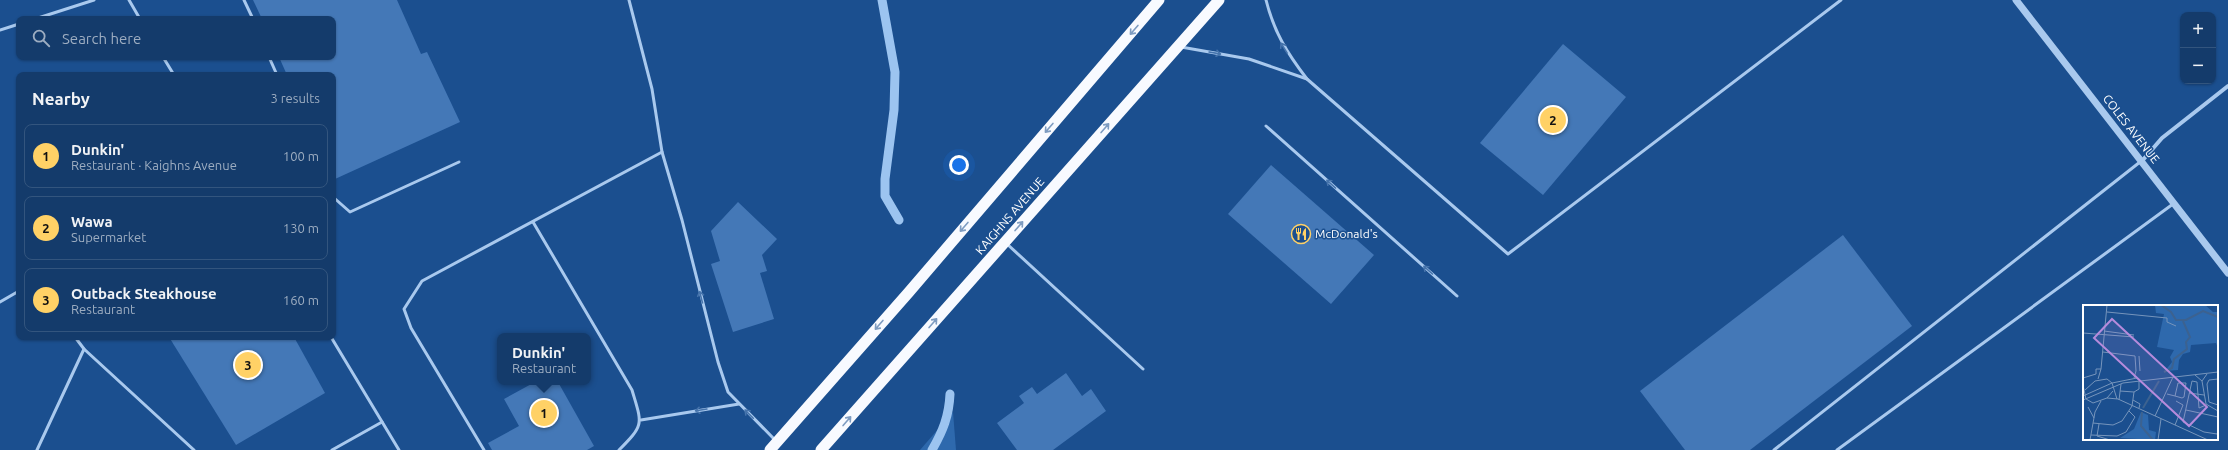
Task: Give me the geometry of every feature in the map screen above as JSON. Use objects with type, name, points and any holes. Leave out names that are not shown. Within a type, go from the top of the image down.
[{"type":"highway","points":[[773,446],[909,292],[1159,0]]},
{"type":"highway","name":"KAIGHNS AVENUE","points":[[821,450],[1219,0]]},
{"type":"street","name":"COLES AVENUE","points":[[2016,0],[2228,273]]},
{"type":"street","points":[[2142,161],[2162,138],[2228,86]]},
{"type":"lane","points":[[44,16],[94,0]]},
{"type":"lane","points":[[129,0],[138,16]]},
{"type":"lane","points":[[244,0],[252,16]]},
{"type":"lane","points":[[629,0],[652,89],[662,152],[682,220],[718,362],[728,392],[773,446]]},
{"type":"lane","points":[[1266,0],[1269,15],[1282,44],[1307,79],[1508,254],[1841,0]]},
{"type":"lane","points":[[0,30],[16,25]]},
{"type":"lane","points":[[1177,46],[1249,59],[1307,79]]},
{"type":"lane","points":[[165,60],[172,72]]},
{"type":"lane","points":[[270,60],[276,72]]},
{"type":"lane","points":[[1266,126],[1457,296]]},
{"type":"lane","points":[[484,450],[411,328],[404,309],[422,281],[662,152]]},
{"type":"lane","points":[[1774,450],[2142,161]]},
{"type":"lane","points":[[336,200],[350,212],[459,162]]},
{"type":"lane","points":[[1837,450],[2174,203]]},
{"type":"lane","points":[[533,222],[632,390],[641,420],[639,427],[619,450]]},
{"type":"lane","points":[[1004,242],[1143,369]]},
{"type":"lane","points":[[0,302],[16,293]]},
{"type":"lane","points":[[77,340],[84,349],[194,450]]},
{"type":"lane","points":[[333,340],[399,450]]},
{"type":"lane","points":[[37,450],[84,349]]},
{"type":"lane","points":[[641,420],[739,404]]},
{"type":"lane","points":[[332,450],[382,422]]},
{"type":"shaded area","points":[[953,412],[956,450],[920,450]]},
{"type":"building","points":[[253,0],[397,0],[421,54],[427,52],[460,122],[336,179],[336,72],[286,72],[280,60],[336,60],[336,16],[261,16]]},
{"type":"building","points":[[1563,44],[1626,97],[1543,195],[1480,143]]},
{"type":"building","name":"McDonald's","points":[[1271,165],[1374,255],[1331,304],[1228,214]]},
{"type":"building","points":[[738,202],[777,239],[762,255],[767,271],[760,273],[774,319],[733,332],[711,264],[720,261],[711,231]]},
{"type":"building","points":[[1843,235],[1912,326],[1750,450],[1685,450],[1640,391]]},
{"type":"building","points":[[171,340],[296,340],[325,393],[236,445]]},
{"type":"building","points":[[1066,373],[1082,396],[1091,389],[1106,411],[1053,450],[1017,450],[997,423],[1024,403],[1019,396],[1032,387],[1037,394]]},
{"type":"building","points":[[530,385],[560,385],[594,446],[587,450],[492,450],[488,443],[519,426],[504,399]]},
{"type":"waterway","points":[[882,0],[895,72],[894,110],[885,179],[885,196],[899,220]]},
{"type":"waterway","points":[[932,450],[945,423],[950,394]]},
{"type":"place","name":"Wawa","points":[[1553,120]]},
{"type":"place","name":"McDonald's","points":[[1301,234]]},
{"type":"place","name":"Outback Steakhouse","points":[[248,365]]},
{"type":"place","name":"Dunkin'","points":[[544,413]]}]
